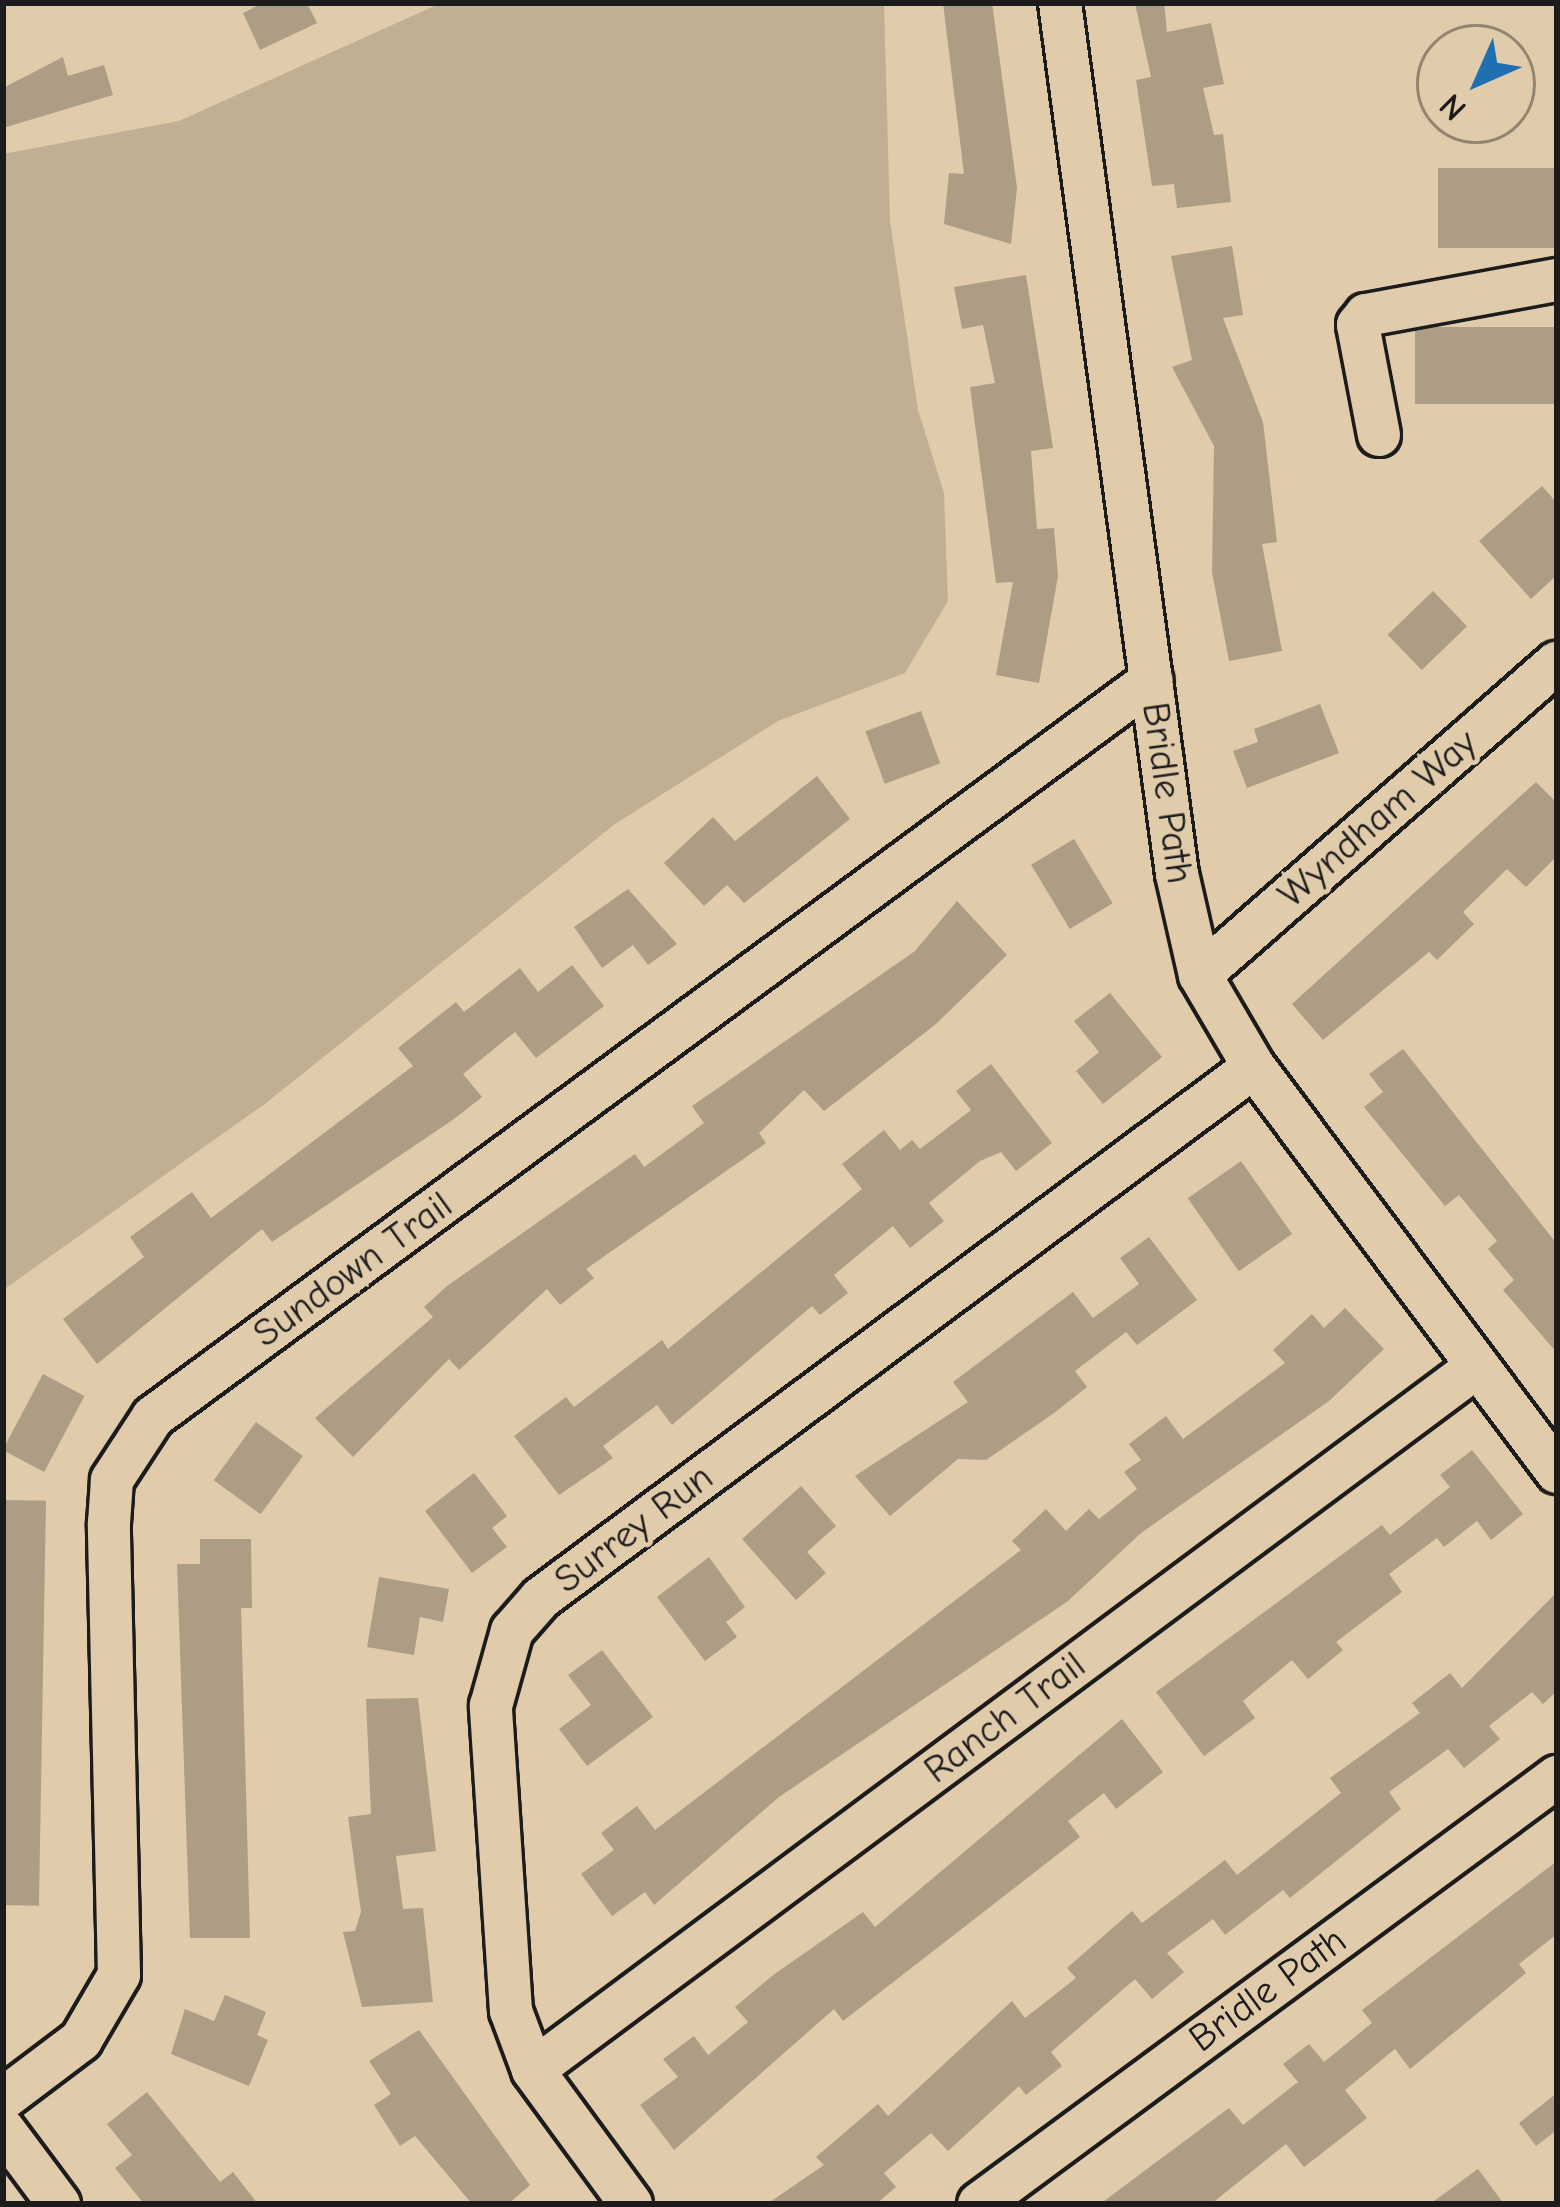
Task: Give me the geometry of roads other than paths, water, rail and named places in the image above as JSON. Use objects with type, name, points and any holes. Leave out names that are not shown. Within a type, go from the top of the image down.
[{"type":"street","name":"Bridle Path","points":[[1060,3],[1152,680],[1200,975],[1254,1066],[1557,1472]]},
{"type":"street","points":[[1378,435],[1358,325],[1366,315],[1557,280]]},
{"type":"street","name":"Wyndham Way","points":[[1200,975],[1557,663]]},
{"type":"street","name":"Sundown Trail","points":[[3,2099],[81,2040],[119,1975],[109,1522],[112,1480],[152,1417],[1152,680]]},
{"type":"street","name":"Surrey Run","points":[[631,2204],[533,2070],[500,1950],[491,1706],[512,1631],[541,1598],[1254,1066]]},
{"type":"street","name":"Ranch Trail","points":[[533,2070],[1478,1366]]},
{"type":"street","name":"Bridle Path","points":[[980,2204],[1557,1777]]},
{"type":"street","points":[[3,2129],[59,2204]]}]
